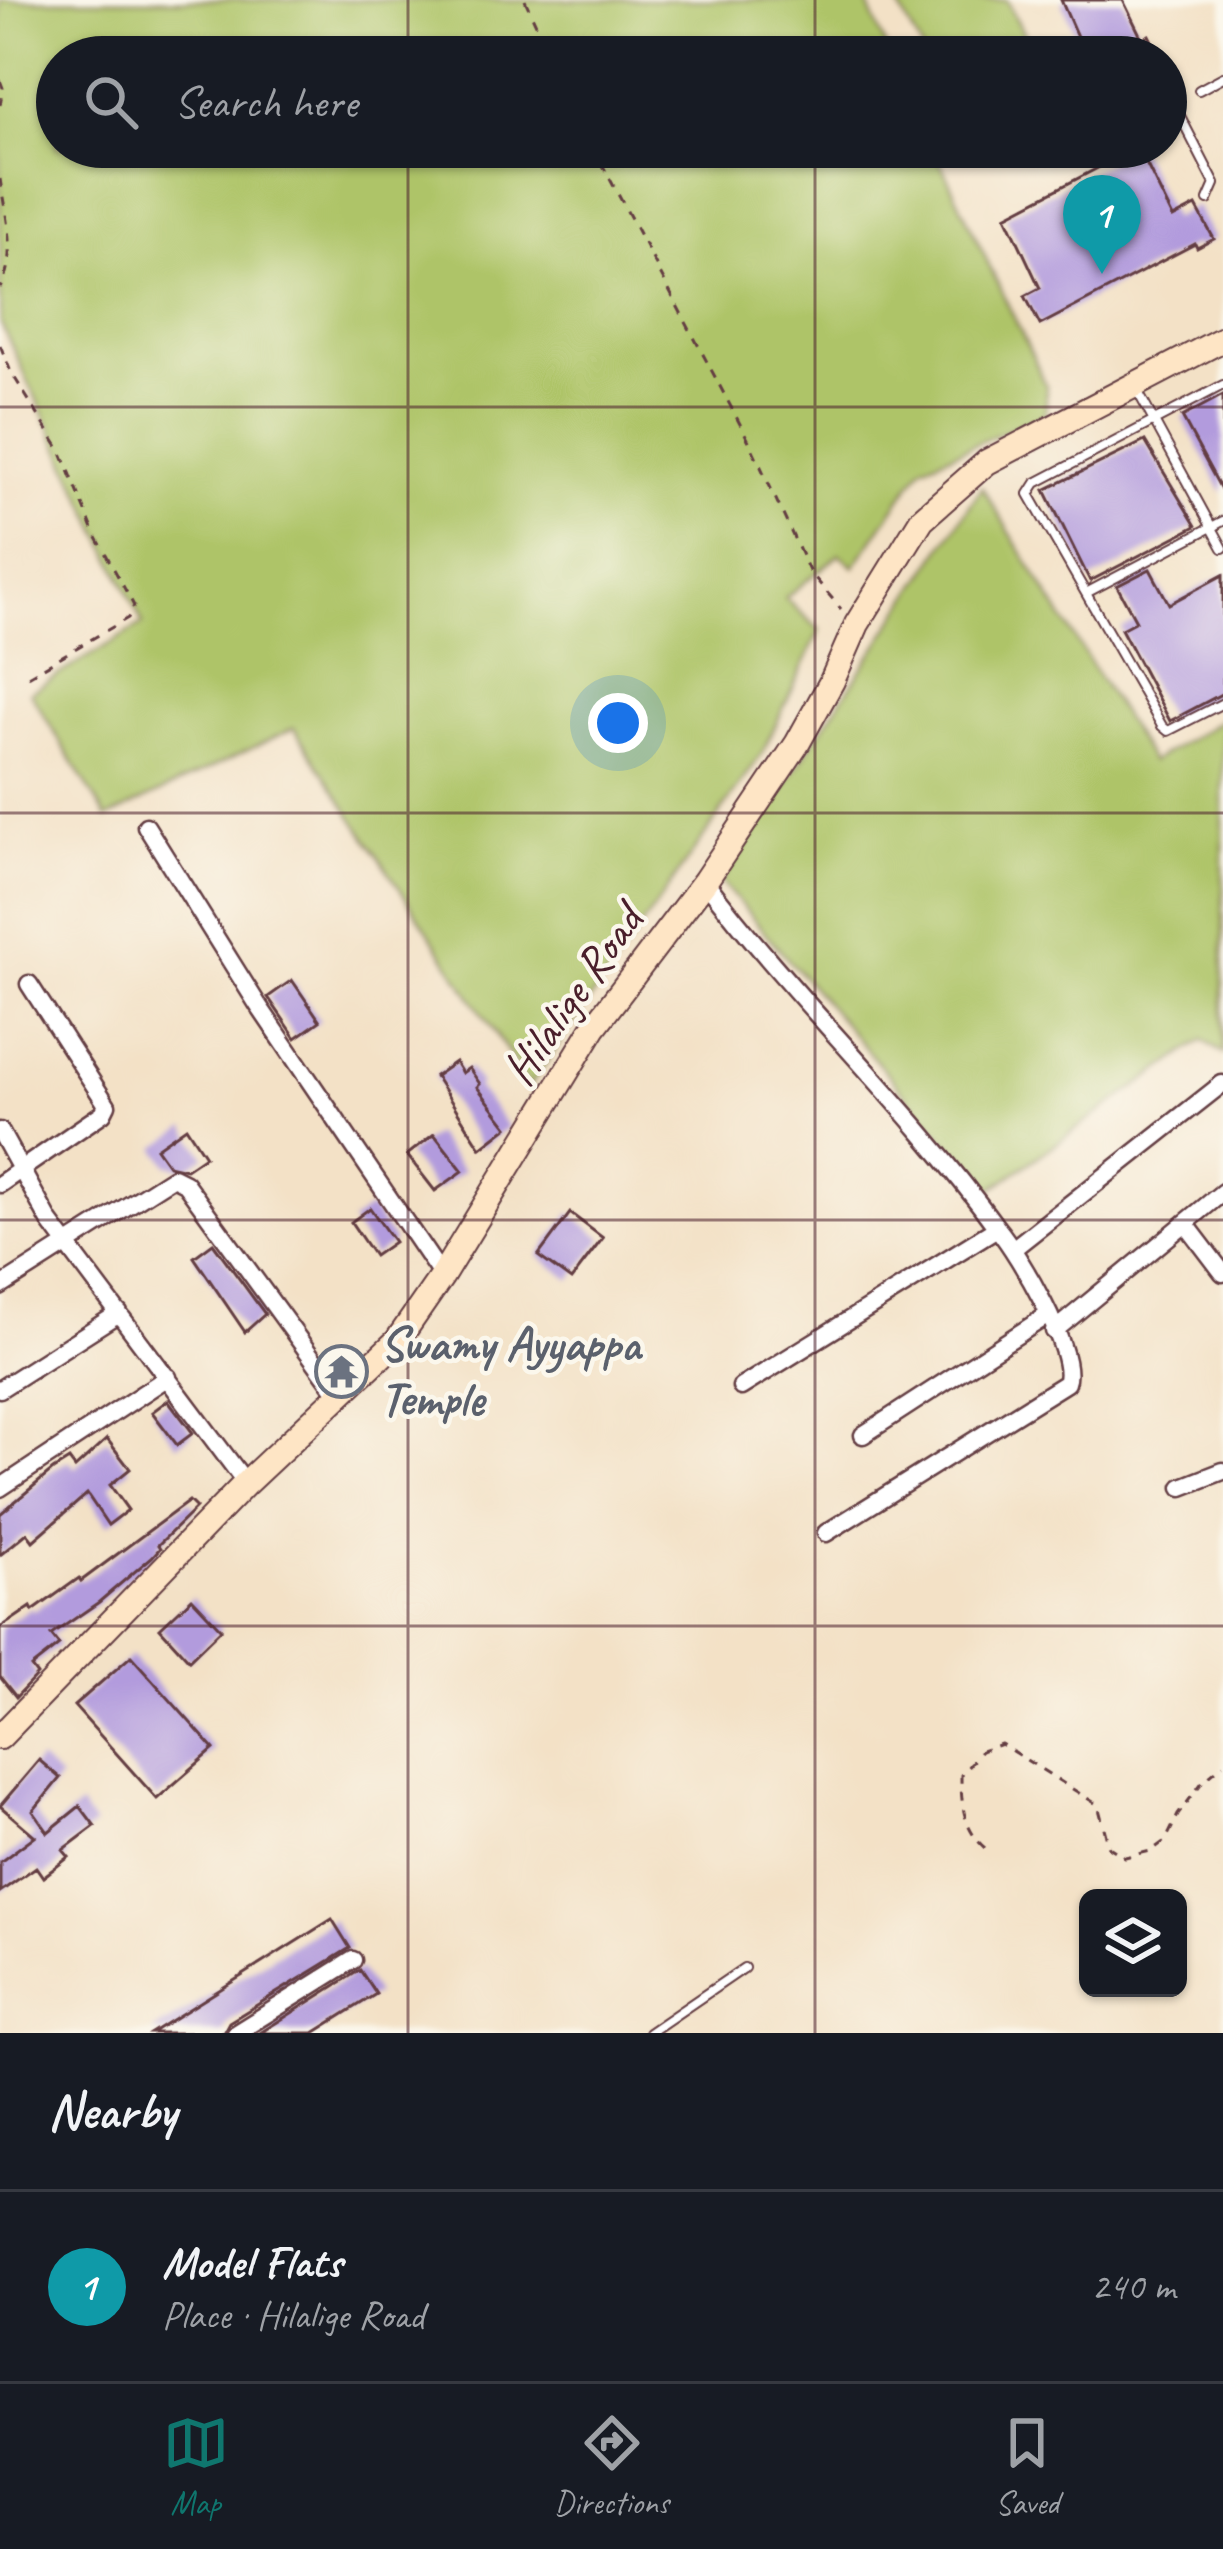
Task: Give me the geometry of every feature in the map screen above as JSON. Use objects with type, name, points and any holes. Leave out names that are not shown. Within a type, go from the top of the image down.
[{"type":"street","name":"Hilalige Road","points":[[0,1736],[245,1483],[397,1341],[594,1028],[705,881],[797,744],[857,624],[922,519],[987,461],[1223,339]]},
{"type":"street","points":[[146,826],[258,1005],[442,1276]]},
{"type":"street","points":[[705,881],[959,1176],[1014,1248],[1069,1368],[1066,1383],[826,1533]]},
{"type":"street","points":[[0,1184],[103,1113],[107,1105],[29,984]]},
{"type":"street","points":[[1014,1248],[1222,1084]]},
{"type":"street","points":[[0,1131],[67,1244],[245,1483]]},
{"type":"street","points":[[0,1286],[172,1177],[185,1183],[340,1396]]},
{"type":"street","points":[[863,1435],[1051,1323],[1223,1192]]},
{"type":"street","points":[[1185,1223],[1223,1273]]},
{"type":"street","points":[[741,1387],[997,1228]]},
{"type":"street","points":[[0,1389],[119,1313]]},
{"type":"street","points":[[0,1488],[168,1377]]},
{"type":"street","points":[[1182,1487],[1223,1471]]},
{"type":"street","points":[[236,2033],[353,1960]]},
{"type":"lane","points":[[1199,90],[1223,77]]},
{"type":"lane","points":[[1187,131],[1215,184],[1208,200]]},
{"type":"lane","points":[[1134,385],[1223,548]]},
{"type":"lane","points":[[1223,386],[1030,488],[1029,494],[1168,731],[1223,703]]},
{"type":"lane","points":[[1086,593],[1223,521]]},
{"type":"lane","points":[[649,2033],[744,1968]]},
{"type":"path","points":[[525,0],[541,36]]},
{"type":"path","points":[[0,80],[0,105]]},
{"type":"path","points":[[604,168],[749,441],[809,571],[857,624]]},
{"type":"path","points":[[0,179],[10,244],[8,274],[0,287]]},
{"type":"path","points":[[0,345],[11,372],[62,453],[94,532],[134,606],[128,618],[28,676]]},
{"type":"path","points":[[985,1848],[973,1837],[961,1804],[961,1775],[981,1751],[1001,1744],[1099,1805],[1109,1847],[1124,1857],[1151,1851],[1166,1840],[1203,1781],[1223,1764]]},
{"type":"green space","points":[[0,0],[866,0],[881,36],[36,36],[36,168],[943,168],[1046,385],[1046,414],[923,466],[854,567],[840,554],[785,598],[820,630],[763,752],[530,1086],[294,728],[107,818],[30,692],[143,624],[0,322]]},
{"type":"green space","points":[[896,0],[1007,0],[1025,36],[915,36]]},
{"type":"green space","points":[[982,487],[1151,762],[1223,719],[1223,1054],[1203,1040],[989,1191],[721,882]]},
{"type":"building","points":[[1061,0],[1123,0],[1141,36],[1077,36]]},
{"type":"building","points":[[1098,168],[1148,168],[1173,218],[1196,206],[1214,239],[1197,248],[1195,244],[1040,325],[1025,296],[1040,288],[1006,216]]},
{"type":"building","points":[[1223,395],[1223,493],[1182,417]]},
{"type":"building","points":[[1145,441],[1196,526],[1090,581],[1045,490]]},
{"type":"building","points":[[1150,569],[1169,604],[1223,575],[1223,693],[1170,721],[1121,629],[1136,621],[1117,586]]},
{"type":"building","points":[[292,980],[320,1021],[296,1038],[268,997]]},
{"type":"building","points":[[455,1062],[462,1073],[469,1068],[480,1084],[477,1087],[508,1127],[481,1148],[435,1076]]},
{"type":"building","points":[[186,1127],[205,1156],[186,1169],[168,1165],[156,1148]]},
{"type":"building","points":[[434,1134],[463,1171],[435,1191],[407,1155]]},
{"type":"building","points":[[370,1208],[394,1242],[374,1256],[351,1222]]},
{"type":"building","points":[[570,1213],[603,1238],[571,1280],[538,1256]]},
{"type":"building","points":[[213,1243],[265,1314],[245,1332],[194,1257]]},
{"type":"building","points":[[168,1400],[193,1433],[177,1445],[152,1412]]},
{"type":"building","points":[[107,1439],[130,1469],[110,1485],[128,1510],[108,1525],[87,1494],[33,1541],[27,1533],[0,1555],[0,1514],[53,1470],[69,1460],[75,1468]]},
{"type":"building","points":[[189,1501],[196,1508],[152,1557],[51,1635],[59,1645],[31,1667],[37,1675],[16,1697],[0,1677],[0,1628],[81,1581]]},
{"type":"building","points":[[192,1598],[221,1629],[189,1660],[160,1628]]},
{"type":"building","points":[[131,1656],[214,1749],[157,1799],[74,1706]]},
{"type":"building","points":[[39,1760],[60,1778],[33,1811],[48,1832],[80,1806],[95,1826],[63,1850],[69,1857],[43,1877],[36,1867],[0,1892],[0,1862],[35,1836],[0,1806]]},
{"type":"building","points":[[332,1919],[350,1948],[229,2022],[223,2033],[151,2033]]},
{"type":"building","points":[[360,1970],[376,1994],[314,2033],[260,2033]]},
{"type":"place","name":"Model Flats","points":[[1102,274]]},
{"type":"place","name":"Swamy Ayyappa Temple","points":[[341,1372]]}]
